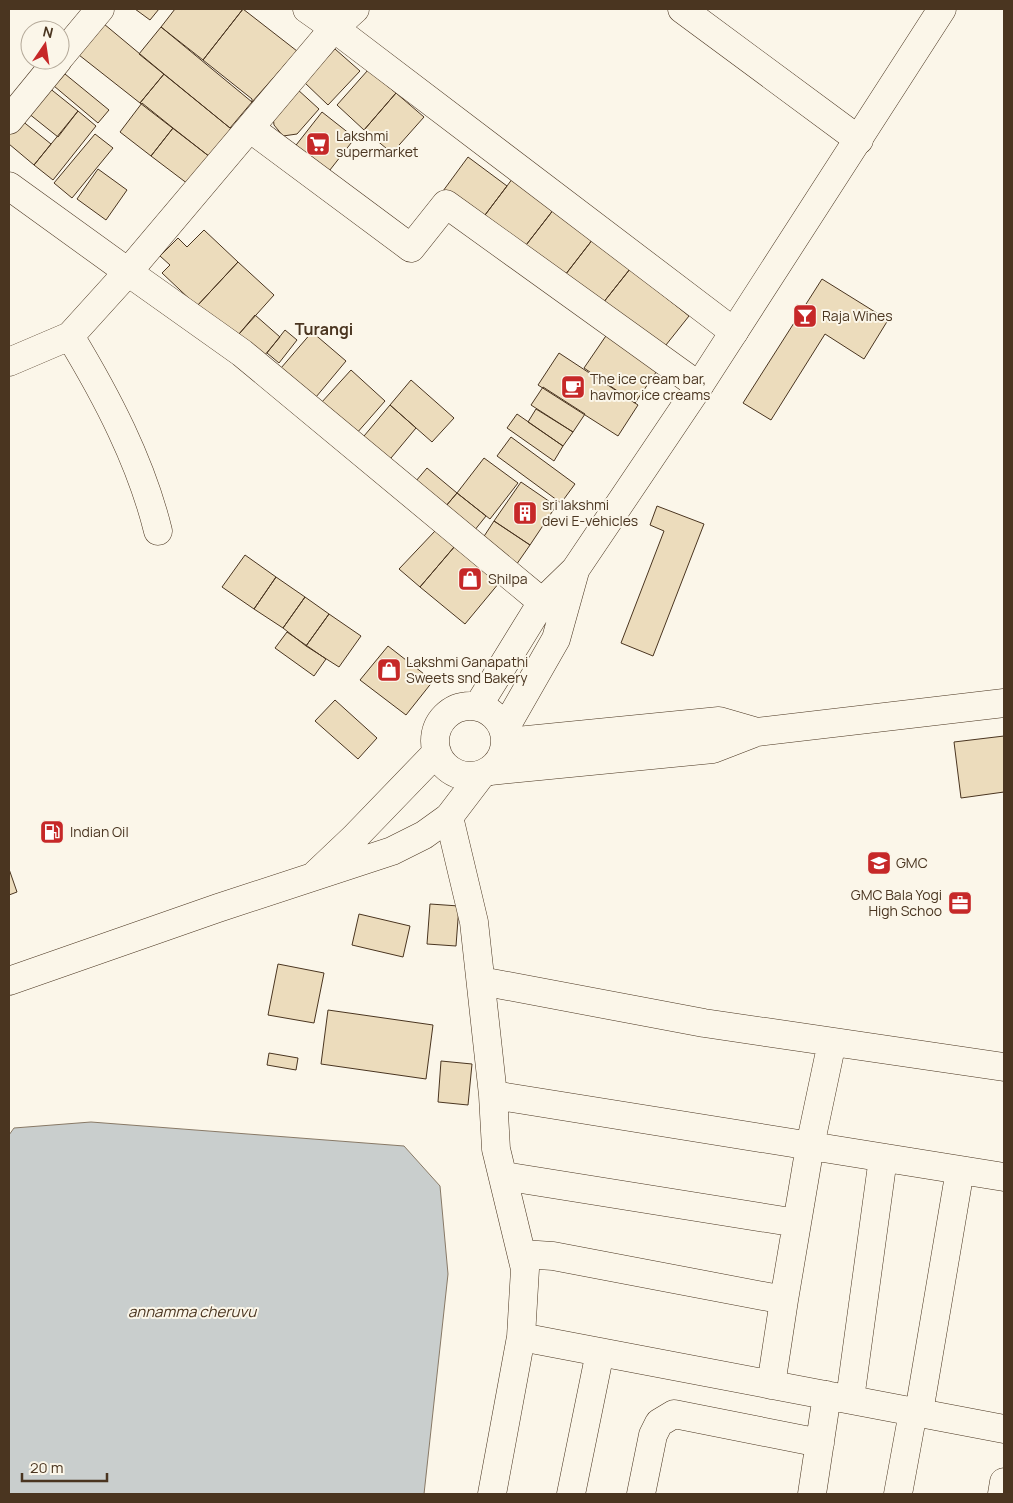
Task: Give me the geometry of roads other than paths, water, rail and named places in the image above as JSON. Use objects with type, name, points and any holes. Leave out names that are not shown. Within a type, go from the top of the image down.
[{"type":"street","points":[[70,45],[100,9]]},
{"type":"street","points":[[308,9],[734,332]]},
{"type":"street","points":[[9,362],[70,336],[251,130],[334,28],[355,9]]},
{"type":"street","points":[[478,706],[542,602],[575,570],[699,386],[813,206],[859,140],[942,9]]},
{"type":"street","points":[[694,12],[859,140]]},
{"type":"street","points":[[9,120],[50,70]]},
{"type":"street","points":[[251,130],[411,248],[446,204],[699,386]]},
{"type":"street","points":[[9,186],[242,353],[542,602]]},
{"type":"street","points":[[70,336],[105,394],[150,497],[158,531]]},
{"type":"street","points":[[9,981],[218,908],[309,880],[392,851],[424,835],[449,817],[486,773],[502,758],[505,736],[556,639],[575,570]]},
{"type":"street","points":[[505,736],[494,714],[478,706],[459,707],[443,717],[435,734],[436,752],[446,768],[463,776],[713,748],[757,732],[1004,704]]},
{"type":"street","points":[[505,736],[719,721],[757,732]]},
{"type":"street","points":[[309,880],[354,838],[436,752]]},
{"type":"street","points":[[449,817],[474,922],[493,1095],[496,1149],[525,1269],[521,1337],[492,1494]]},
{"type":"street","points":[[481,981],[704,1023],[1004,1067]]},
{"type":"street","points":[[771,1384],[810,1146],[832,1042]]},
{"type":"street","points":[[493,1095],[1004,1177]]},
{"type":"street","points":[[812,1494],[820,1443],[839,1397],[883,1158]]},
{"type":"street","points":[[898,1494],[916,1412],[960,1170]]},
{"type":"street","points":[[502,1176],[797,1223]]},
{"type":"street","points":[[522,1254],[554,1256],[784,1300]]},
{"type":"street","points":[[521,1337],[1004,1429]]},
{"type":"street","points":[[571,1494],[600,1352]]},
{"type":"street","points":[[641,1494],[653,1435],[659,1424],[674,1414],[820,1443]]},
{"type":"water","name":"annamma cheruvu","points":[[91,1122],[404,1146],[440,1186],[448,1274],[424,1494],[9,1494],[9,1135],[14,1128]]},
{"type":"place","name":"Lakshmi supermarket","points":[[318,144]]},
{"type":"place","name":"Raja Wines","points":[[805,316]]},
{"type":"place","name":"The ice cream bar, havmor ice creams","points":[[573,387]]},
{"type":"place","name":"sri lakshmi devi E-vehicles","points":[[525,513]]},
{"type":"place","name":"Shilpa","points":[[470,579]]},
{"type":"place","name":"Lakshmi Ganapathi Sweets snd Bakery","points":[[389,670]]},
{"type":"place","name":"Indian Oil","points":[[52,832]]},
{"type":"place","name":"GMC","points":[[879,863]]},
{"type":"place","name":"GMC Bala Yogi High Schoo","points":[[960,903]]},
{"type":"district","name":"Turangi","points":[[324,329]]}]
